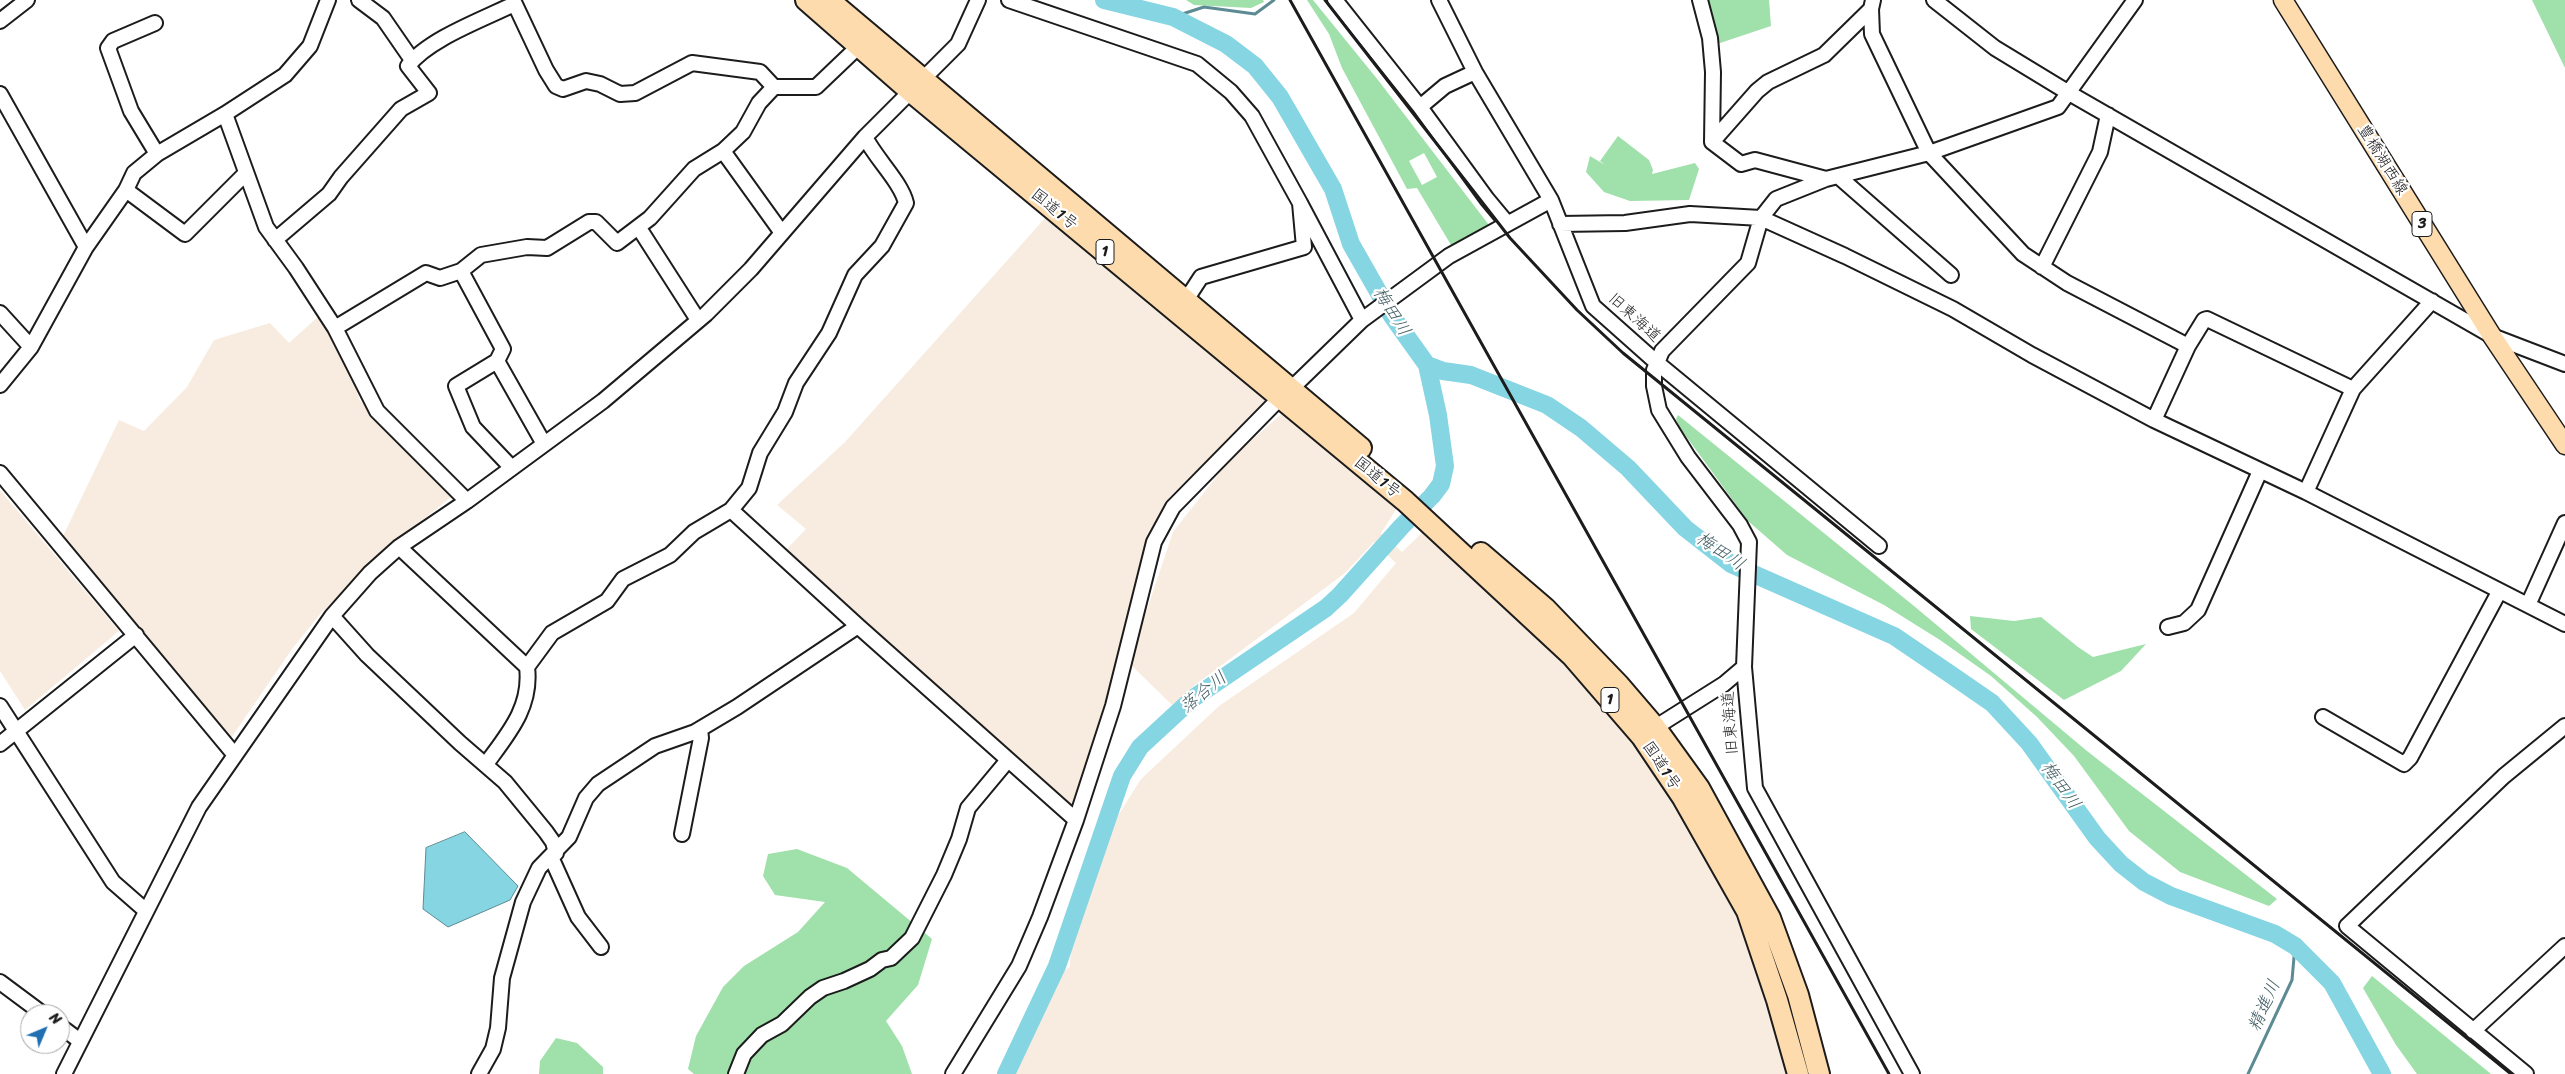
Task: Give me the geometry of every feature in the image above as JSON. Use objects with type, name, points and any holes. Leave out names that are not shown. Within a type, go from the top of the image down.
[{"type":"highway","name":"国道1号","points":[[806,0],[859,46],[916,85],[1186,300],[1286,393]]},
{"type":"highway","name":"国道1号","points":[[829,0],[916,85],[1286,393],[1433,519],[1545,608],[1619,685],[1649,732],[1683,798],[1747,910],[1777,1000],[1798,1074]]},
{"type":"highway","name":"国道1号","points":[[1649,732],[1699,788],[1770,918],[1798,995],[1820,1074]]},
{"type":"main road","name":"豊橋湖西線","points":[[2283,0],[2492,336],[2565,445]]},
{"type":"street","points":[[0,21],[27,0]]},
{"type":"street","points":[[0,385],[31,347],[86,247],[126,190],[134,174],[157,154],[225,114],[285,75],[310,46],[328,0]]},
{"type":"street","points":[[359,0],[383,18],[412,60]]},
{"type":"street","points":[[64,1074],[145,910],[199,807],[234,754],[332,616],[370,573],[399,547],[468,500],[603,401],[698,320],[751,269],[866,137],[958,44],[978,0]]},
{"type":"street","points":[[1008,0],[1197,64],[1231,92],[1252,116],[1364,319]]},
{"type":"street","points":[[1335,0],[1420,107],[1487,199],[1507,223]]},
{"type":"street","name":"旧東海道","points":[[1440,0],[1475,72],[1551,200],[1593,306],[1656,362],[1654,386],[1659,410],[1688,457],[1740,525],[1749,542],[1744,667],[1755,788],[1912,1074]]},
{"type":"street","points":[[1700,0],[1710,38],[1713,72],[1712,142]]},
{"type":"street","points":[[1934,0],[1995,48],[2069,93],[2492,336],[2565,364]]},
{"type":"street","points":[[1880,546],[1656,362],[1662,351],[1748,263],[1761,218],[1776,199],[1832,178],[1929,153],[2058,107],[2135,0]]},
{"type":"street","points":[[275,240],[329,194],[341,176],[401,109],[429,93],[408,66],[412,60],[437,43],[514,2],[546,70],[556,86],[563,88],[586,81],[600,84],[620,94],[635,93],[692,63],[760,72],[774,87]]},
{"type":"street","points":[[1712,142],[1757,91],[1768,82],[1824,55],[1872,5]]},
{"type":"street","points":[[1872,5],[1872,34],[1929,153],[2023,254],[2042,267],[2188,346]]},
{"type":"street","points":[[156,23],[113,41],[108,48],[131,111],[157,154]]},
{"type":"street","points":[[335,328],[426,273],[440,278],[461,271],[481,255],[527,247],[547,248],[588,222],[596,222],[617,243],[639,228],[694,169],[723,151],[744,132],[759,103],[774,87],[816,86],[859,46]]},
{"type":"street","points":[[1420,107],[1445,86],[1475,72]]},
{"type":"street","points":[[0,94],[4,110],[86,247]]},
{"type":"street","points":[[225,114],[266,227],[296,268],[335,328],[377,411],[468,500]]},
{"type":"street","points":[[2042,267],[2100,152],[2108,115]]},
{"type":"street","points":[[486,764],[518,722],[528,679],[527,667],[552,633],[608,601],[623,579],[670,555],[694,532],[731,510],[749,488],[760,453],[785,412],[796,383],[829,333],[855,275],[882,246],[906,203],[903,192],[874,154],[866,137]]},
{"type":"street","points":[[1712,142],[1741,164],[1755,160],[1832,178],[1951,275]]},
{"type":"street","points":[[723,151],[782,233]]},
{"type":"street","points":[[126,190],[184,234],[246,173]]},
{"type":"street","points":[[953,1074],[1019,966],[1076,820],[1113,706],[1154,542],[1173,507],[1286,393],[1364,319],[1449,256],[1551,200]]},
{"type":"street","points":[[1186,300],[1201,277],[1304,247],[1300,203]]},
{"type":"street","points":[[1560,224],[1625,223],[1690,214],[1761,218],[1845,256],[1953,309],[2032,355],[2154,420],[2306,492],[2565,624]]},
{"type":"street","points":[[639,228],[698,320]]},
{"type":"street","points":[[461,271],[503,349],[497,361],[456,386],[473,427],[511,467]]},
{"type":"street","points":[[2306,492],[2353,389],[2432,301]]},
{"type":"street","points":[[0,313],[31,347]]},
{"type":"street","points":[[2154,420],[2188,346],[2204,320],[2207,319],[2353,389]]},
{"type":"street","points":[[497,361],[544,444]]},
{"type":"street","points":[[2168,627],[2184,623],[2198,610],[2260,471]]},
{"type":"street","points":[[0,473],[234,754]]},
{"type":"street","points":[[731,510],[1076,820]]},
{"type":"street","points":[[2528,605],[2565,523]]},
{"type":"street","points":[[399,547],[527,667]]},
{"type":"street","points":[[2323,717],[2404,764],[2410,758],[2499,592]]},
{"type":"street","points":[[332,616],[367,655],[460,743],[505,782],[546,832],[553,842],[553,855],[578,917],[601,947]]},
{"type":"street","points":[[479,1074],[492,1049],[498,1028],[502,978],[523,902],[539,868],[570,837],[586,798],[598,784],[655,746],[700,729],[737,707],[858,626]]},
{"type":"street","points":[[0,744],[136,635]]},
{"type":"street","points":[[1649,732],[1724,684],[1744,667]]},
{"type":"street","points":[[0,706],[113,882],[145,910]]},
{"type":"street","points":[[2526,1074],[2347,926],[2504,776],[2565,726]]},
{"type":"street","points":[[682,834],[701,738],[700,729]]},
{"type":"street","points":[[736,1074],[744,1054],[762,1036],[782,1024],[810,997],[823,988],[870,970],[882,960],[891,958],[912,938],[944,875],[959,839],[968,808],[1008,760]]},
{"type":"street","points":[[2473,1031],[2565,946]]},
{"type":"street","points":[[0,982],[30,1004]]},
{"type":"street","points":[[70,1034],[80,1041]]},
{"type":"shaded area","points":[[1046,217],[1268,401],[1170,496],[1151,533],[1090,769],[1074,812],[785,551],[806,529],[777,505],[845,442]]},
{"type":"shaded area","points":[[320,315],[340,341],[360,401],[414,449],[451,497],[391,546],[321,613],[292,649],[231,738],[223,734],[62,538],[119,420],[144,431],[187,387],[214,340],[270,323],[289,343]]},
{"type":"shaded area","points":[[1285,411],[1397,508],[1381,533],[1402,552],[1425,530],[1544,638],[1627,733],[1690,824],[1741,916],[1789,1074],[1005,1074],[1060,973],[1070,967],[1071,939],[1114,822],[1141,779],[1219,706],[1354,613],[1396,563],[1374,542],[1345,573],[1191,688],[1172,705],[1129,663],[1173,532],[1231,458]]},
{"type":"shaded area","points":[[0,490],[119,631],[25,710],[0,671]]},
{"type":"green space","points":[[1186,0],[1263,0],[1264,2],[1251,8],[1194,5]]},
{"type":"green space","points":[[1307,0],[1313,0],[1378,80],[1492,229],[1454,250],[1417,188],[1407,189],[1342,68],[1329,34]],"holes":[[[1424,153],[1437,177],[1422,185],[1409,161]]]},
{"type":"green space","points":[[1707,0],[1769,0],[1771,26],[1717,44]]},
{"type":"green space","points":[[2532,0],[2565,0],[2565,68]]},
{"type":"green space","points":[[1618,136],[1649,160],[1653,170],[1652,174],[1695,163],[1699,169],[1689,200],[1630,201],[1604,192],[1586,172],[1590,156],[1605,165],[1600,161]]},
{"type":"green space","points":[[1678,415],[1914,606],[2087,751],[2277,899],[2269,906],[2180,872],[2129,831],[2074,756],[2037,717],[1991,676],[1940,640],[1884,605],[1787,555],[1748,521],[1680,428],[1676,419]]},
{"type":"green space","points":[[1970,616],[2014,621],[2041,617],[2093,657],[2146,644],[2121,671],[2064,700],[1971,629]]},
{"type":"green space","points":[[797,849],[847,868],[932,939],[918,985],[886,1021],[902,1046],[912,1074],[694,1074],[688,1069],[696,1036],[723,987],[744,966],[798,932],[825,902],[775,895],[763,876],[768,854]]},
{"type":"green space","points":[[2372,976],[2491,1074],[2417,1074],[2396,1045],[2363,988]]},
{"type":"green space","points":[[556,1038],[577,1043],[603,1067],[603,1074],[539,1074],[540,1061]]},
{"type":"water","points":[[465,832],[518,886],[510,900],[448,927],[423,909],[426,848]]},
{"type":"waterway","name":"梅田川","points":[[1104,0],[1173,17],[1226,44],[1255,66],[1280,97],[1333,189],[1351,244],[1392,316],[1427,365],[1443,371],[1471,375],[1547,405],[1581,428],[1628,468],[1685,528],[1731,564],[1894,636],[1992,703],[2029,743],[2097,838],[2121,864],[2144,882],[2171,896],[2275,934],[2295,946],[2332,983],[2382,1074]]},
{"type":"waterway","points":[[1173,17],[1204,7],[1255,14],[1274,0]]},
{"type":"waterway","name":"落合川","points":[[1006,1074],[1057,966],[1122,776],[1140,747],[1192,699],[1326,608],[1432,496],[1441,484],[1445,466],[1438,415],[1427,365]]},
{"type":"waterway","name":"精進川","points":[[2248,1074],[2292,980],[2295,946]]},
{"type":"railway","points":[[1290,0],[1889,1074]]},
{"type":"railway","points":[[1325,0],[1510,238],[1577,310],[1623,353],[2511,1074]]}]
